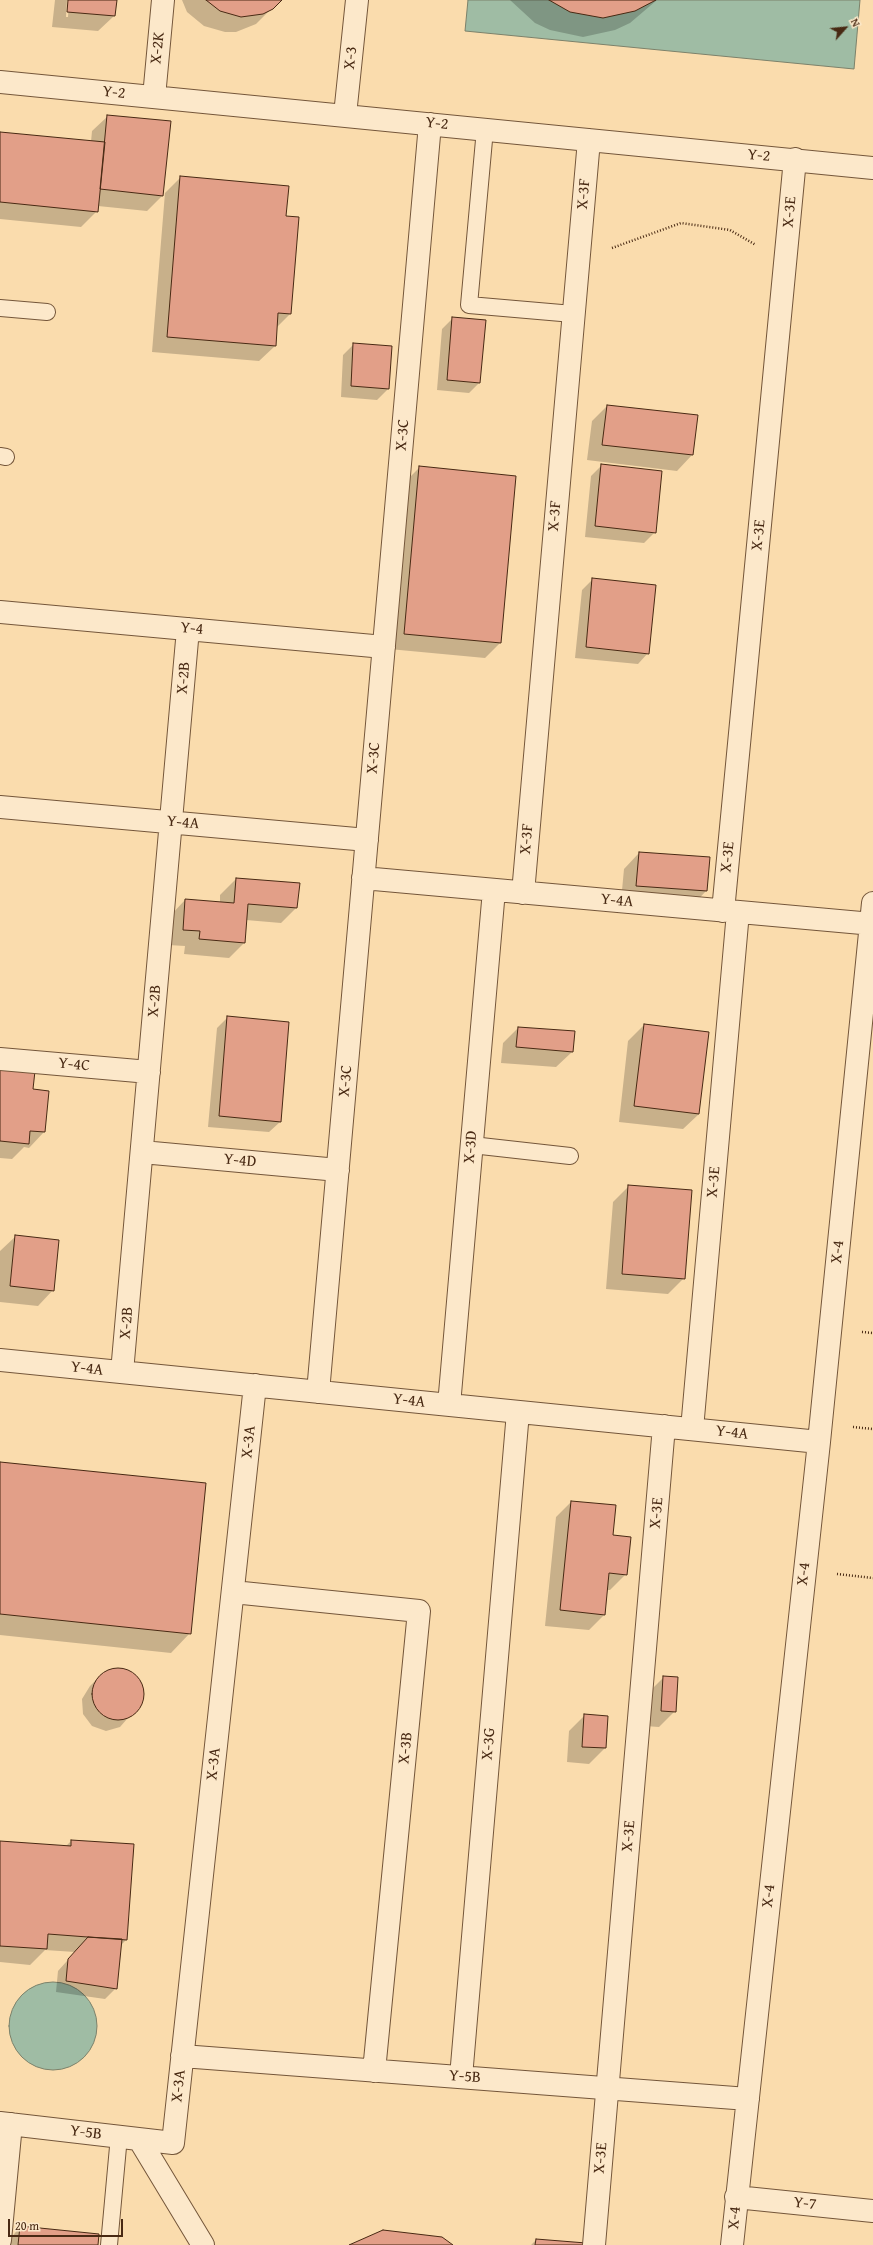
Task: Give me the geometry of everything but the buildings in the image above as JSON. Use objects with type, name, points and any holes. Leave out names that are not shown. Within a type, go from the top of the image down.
[{"type":"street","name":"X-2K","points":[[154,97],[163,0]]},
{"type":"street","name":"X-3","points":[[345,115],[357,0]]},
{"type":"street","name":"Y-2","points":[[0,82],[795,159],[873,168]]},
{"type":"street","name":"X-3C","points":[[318,1392],[430,124]]},
{"type":"street","name":"X-3F","points":[[523,893],[588,140]]},
{"type":"street","name":"X-3E","points":[[692,1429],[730,912],[795,159]]},
{"type":"street","name":"Y-4","points":[[0,612],[384,647]]},
{"type":"street","name":"X-2B","points":[[122,1372],[188,629]]},
{"type":"street","name":"Y-4A","points":[[0,806],[367,840]]},
{"type":"street","name":"Y-4A","points":[[363,878],[872,924]]},
{"type":"street","name":"X-3D","points":[[449,1405],[494,890]]},
{"type":"street","name":"X-4","points":[[732,2245],[819,1442],[873,903]]},
{"type":"street","name":"Y-4C","points":[[0,1059],[149,1072]]},
{"type":"street","name":"Y-4D","points":[[142,1152],[338,1170]]},
{"type":"street","name":"Y-4A","points":[[0,1360],[819,1442]]},
{"type":"street","name":"X-3A","points":[[173,2143],[255,1386]]},
{"type":"street","name":"X-3G","points":[[461,2077],[518,1412]]},
{"type":"street","name":"X-3E","points":[[594,2245],[664,1426]]},
{"type":"street","name":"X-3B","points":[[233,1592],[419,1611],[374,2071]]},
{"type":"street","name":"Y-5B","points":[[182,2056],[748,2099]]},
{"type":"street","name":"Y-5B","points":[[6,2124],[173,2143]]},
{"type":"street","points":[[0,2240],[6,2124]]},
{"type":"street","points":[[129,2138],[203,2245]]},
{"type":"street","name":"Y-7","points":[[736,2197],[873,2211]]},
{"type":"lane","points":[[485,129],[469,305],[573,314]]},
{"type":"lane","points":[[0,308],[47,312]]},
{"type":"lane","points":[[472,1145],[570,1156]]},
{"type":"lane","points":[[109,2245],[129,2138]]},
{"type":"path","points":[[578,260],[681,222],[730,230],[785,263]]},
{"type":"shaded area","points":[[468,0],[860,0],[854,69],[465,31]]},
{"type":"shaded area","points":[[53,1982],[70,1986],[84,1995],[93,2009],[97,2026],[93,2043],[84,2057],[70,2066],[53,2070],[36,2066],[22,2057],[13,2043],[9,2026],[13,2009],[22,1995],[36,1986]]}]
